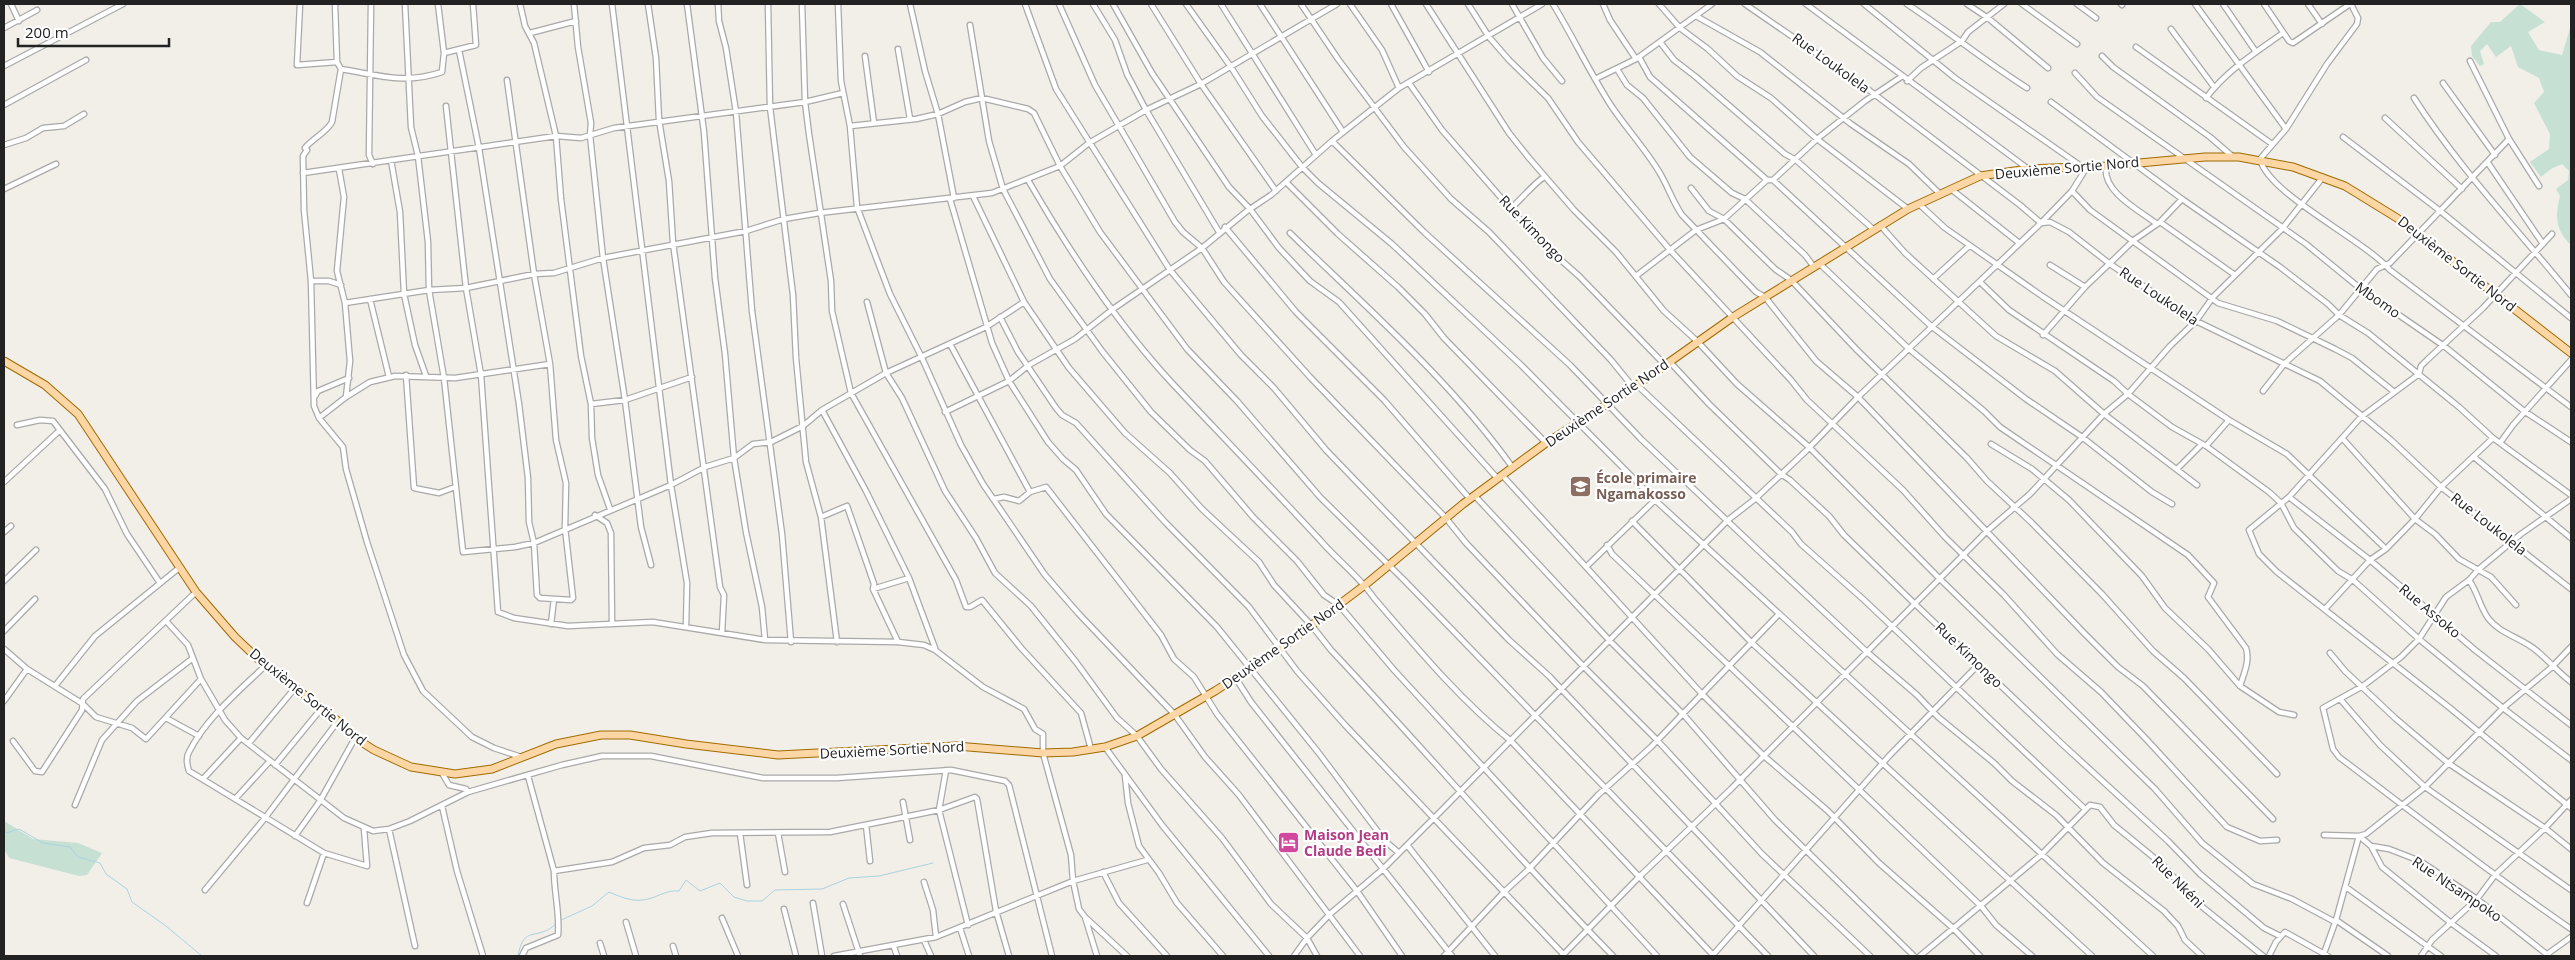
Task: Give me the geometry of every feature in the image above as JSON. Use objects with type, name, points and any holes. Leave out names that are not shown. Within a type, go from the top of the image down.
[{"type":"main road","name":"Deuxième Sortie Nord","points":[[4,361],[44,385],[78,414],[179,568],[196,592],[235,637],[266,665],[338,721],[354,738],[398,762],[442,773],[482,771],[556,744],[586,736],[630,735],[778,755],[956,746],[1043,753],[1105,747],[1137,736],[1175,716],[1280,649],[1365,585],[1445,518],[1546,443],[1635,386],[1733,317],[1918,203],[1980,176],[2028,169],[2084,165],[2106,166],[2133,162],[2232,156],[2260,159],[2293,167],[2323,177],[2373,202],[2571,354]]},
{"type":"street","points":[[11,4],[19,21]]},
{"type":"street","points":[[4,66],[123,4]]},
{"type":"street","points":[[300,4],[297,65],[337,62]]},
{"type":"street","points":[[335,4],[337,62],[341,69],[332,122],[330,127],[305,148],[307,150],[303,156],[304,210],[311,281],[314,406],[319,418],[343,447],[346,469],[369,550],[404,655],[423,691],[472,737],[494,748],[522,757]]},
{"type":"street","points":[[371,4],[372,74],[369,154],[373,164]]},
{"type":"street","points":[[405,4],[411,127],[418,156],[428,242],[430,290],[444,378],[463,552],[515,547],[534,543],[595,515],[671,485],[705,467],[734,458],[753,444],[771,442],[803,426],[822,410],[886,373],[986,327],[1024,302]]},
{"type":"street","points":[[341,69],[372,74],[388,79],[408,79],[442,72],[444,53],[438,4]]},
{"type":"street","points":[[444,53],[476,44],[473,4]]},
{"type":"street","points":[[520,4],[525,26],[530,32],[556,136],[569,270],[581,356],[591,404],[596,465],[610,509]]},
{"type":"street","points":[[574,4],[591,123],[590,135],[603,258],[626,400],[641,527],[650,565]]},
{"type":"street","points":[[612,4],[658,390],[687,583],[686,627]]},
{"type":"street","points":[[648,4],[656,58],[659,120],[669,181],[673,243],[720,587],[724,595],[722,633]]},
{"type":"street","points":[[687,4],[701,114],[711,237],[734,458],[746,532],[762,607],[765,640]]},
{"type":"street","points":[[718,4],[719,22],[726,48],[736,112],[754,323],[771,442],[787,578],[791,642]]},
{"type":"street","points":[[768,4],[770,107],[784,219],[806,462],[821,517],[837,642]]},
{"type":"street","points":[[802,4],[805,102],[831,281],[832,311],[852,393],[956,580],[966,606],[970,607],[982,600],[1022,649],[1081,713],[1091,749]]},
{"type":"street","points":[[838,4],[843,93],[850,126],[857,207],[890,294],[922,358],[961,445],[994,500],[1045,574],[1078,613],[1175,716],[1200,752],[1239,795],[1360,956]]},
{"type":"street","points":[[910,4],[925,71],[938,114],[952,198],[986,327],[1009,381],[1048,442],[1076,470],[1098,505],[1217,627],[1386,841],[1399,853]]},
{"type":"street","points":[[1025,4],[1056,90],[1170,270],[1241,355],[1274,388],[1326,450],[1509,640],[1550,676],[1562,691],[1692,826],[1696,834],[1814,956]]},
{"type":"street","points":[[1059,4],[1094,84],[1175,222],[1183,232],[1202,248],[1224,282],[1310,377],[1445,518],[1466,543],[1584,668],[1657,740],[1715,804],[1785,875],[1870,956]]},
{"type":"street","points":[[1093,4],[1115,40],[1127,74],[1146,110],[1219,232]]},
{"type":"street","points":[[1113,4],[1152,73],[1229,187],[1250,209],[1279,248],[1310,281],[1339,302],[1500,477],[1587,566],[1617,602],[1634,617],[1702,694],[1764,756],[1834,817],[1880,863],[1954,928],[1980,956]]},
{"type":"street","points":[[1152,4],[1201,84],[1276,191]]},
{"type":"street","points":[[1186,4],[1232,67],[1262,116],[1302,167],[1357,217],[1392,244],[1521,365],[1654,500],[1778,615],[2153,956]]},
{"type":"street","points":[[1221,4],[1316,155]]},
{"type":"street","points":[[1260,4],[1343,132]]},
{"type":"street","points":[[1302,4],[1374,108],[1404,147],[1451,199],[1489,232],[1635,386],[2085,809],[2068,829],[2010,882],[1920,956]]},
{"type":"street","points":[[345,304],[430,290],[466,288],[499,283],[534,274],[569,270],[603,258],[640,249],[746,231],[784,219],[820,212],[973,196],[1003,190],[1060,166],[1089,143],[1146,110],[1232,67],[1337,4]]},
{"type":"street","points":[[1350,4],[1382,50],[1399,88]]},
{"type":"street","points":[[1391,4],[1429,72]]},
{"type":"street","points":[[1426,4],[1509,133],[1544,177],[1636,276],[1664,311],[1697,341],[1737,384],[1809,447],[1940,579],[2155,789],[2202,843],[2254,884],[2292,899],[2336,921],[2388,956]]},
{"type":"street","points":[[1468,4],[1489,36],[1509,60],[1548,98],[1578,142],[1671,250],[1807,400],[1903,490],[1963,556],[2004,595],[2057,654],[2101,692],[2227,827],[2260,840],[2277,840]]},
{"type":"street","points":[[1512,4],[1543,58],[1562,81]]},
{"type":"street","points":[[945,412],[1009,381],[1029,365],[1058,350],[1113,309],[1202,248],[1224,228],[1276,191],[1332,141],[1399,88],[1542,4]]},
{"type":"street","points":[[1553,4],[1575,40],[1595,79],[1627,130],[1661,176],[1673,203],[1696,230],[1756,292],[1765,297],[1816,361],[1858,397],[2083,632],[2118,667],[2143,686],[2273,819]]},
{"type":"street","points":[[1603,4],[1610,20],[1650,77],[1767,180]]},
{"type":"street","points":[[1658,4],[1680,28],[1708,49],[1737,76],[1771,98],[1817,139],[1908,209]]},
{"type":"street","name":"Rue Loukolela","points":[[1745,4],[1765,20],[1794,36],[1874,95],[2041,223],[2050,222],[2069,232],[2110,264],[2196,321],[2238,343],[2320,381],[2441,487],[2571,589]]},
{"type":"street","points":[[1806,4],[1901,77],[2028,169]]},
{"type":"street","points":[[1294,956],[1307,938],[1330,914],[1383,869],[1435,818],[1562,691],[1728,520],[1755,499],[1908,348],[1980,282],[2018,242],[2041,223],[2072,191],[2084,175],[2084,165],[1955,78],[1866,4]]},
{"type":"street","points":[[1907,4],[1962,41],[1991,65],[2027,88]]},
{"type":"street","points":[[1967,4],[1988,18],[2048,68]]},
{"type":"street","points":[[1907,81],[1933,59],[1962,41],[1968,32],[2004,4]]},
{"type":"street","points":[[2022,4],[2077,44]]},
{"type":"street","points":[[2077,4],[2096,18]]},
{"type":"street","points":[[2194,4],[2286,129]]},
{"type":"street","points":[[2224,4],[2256,52]]},
{"type":"street","points":[[2264,4],[2289,41],[2297,42],[2350,4],[2358,18],[2357,24],[2327,64],[2286,129],[2260,159],[2264,170],[2302,205],[2385,265],[2546,386],[2571,407]]},
{"type":"street","points":[[2308,4],[2322,24]]},
{"type":"street","points":[[1595,79],[1638,58],[1709,5]]},
{"type":"street","points":[[4,28],[37,10]]},
{"type":"street","points":[[1696,16],[1760,52],[1844,118],[1909,164],[1939,193]]},
{"type":"street","points":[[530,32],[576,22]]},
{"type":"street","points":[[970,25],[989,141],[1003,190],[1050,279],[1102,351],[1151,412],[1190,450],[1205,461],[1258,522],[1297,561],[1324,595],[1339,605],[1394,670],[1657,956]]},
{"type":"street","points":[[2170,29],[2214,87]]},
{"type":"street","points":[[2206,98],[2214,87],[2238,65],[2283,33]]},
{"type":"street","points":[[1660,42],[1685,70],[1696,77],[1785,154],[1796,160],[1877,227],[1933,279],[1959,300],[1996,336],[2055,371],[2104,414],[2197,485]]},
{"type":"street","points":[[2136,47],[2272,144]]},
{"type":"street","points":[[898,49],[910,120]]},
{"type":"street","points":[[459,50],[479,148],[499,283],[508,325],[512,369],[520,411],[528,478],[529,522],[534,543],[538,595],[540,598],[571,600],[573,598],[565,528],[566,483],[556,440],[550,364],[534,274],[518,143],[508,80]]},
{"type":"street","points":[[864,56],[874,123]]},
{"type":"street","points":[[2102,56],[2113,68],[2210,137],[2232,156]]},
{"type":"street","points":[[4,105],[86,60]]},
{"type":"street","points":[[2470,61],[2509,140],[2539,186]]},
{"type":"street","points":[[1617,69],[1627,85],[1644,98],[1690,157],[1732,193],[1745,199],[1786,240],[1797,247],[1908,348],[1984,411],[2000,427],[2188,555],[2214,583],[2208,597],[2239,638],[2247,652],[2246,669],[2240,686]]},
{"type":"street","name":"Mbomo","points":[[2075,73],[2097,98],[2186,158],[2282,229],[2306,244],[2360,289],[2444,346],[2524,411],[2571,442]]},
{"type":"street","points":[[1773,180],[1783,168],[1796,160],[1817,139],[1874,95],[1901,77]]},
{"type":"street","name":"Rue Kimongo","points":[[1409,83],[1442,130],[1537,239],[1578,276],[1781,474],[1829,516],[1844,535],[2124,803],[2168,841],[2200,874],[2264,928],[2282,934],[2325,955]]},
{"type":"street","points":[[2443,83],[2495,155]]},
{"type":"street","points":[[303,173],[556,136],[576,139],[604,129],[628,127],[701,114],[736,112],[805,102],[843,93]]},
{"type":"street","points":[[850,126],[910,120],[938,114],[965,102],[982,98],[1028,109],[1034,113],[1060,166],[1100,232],[1141,290],[1187,349],[1237,401],[1320,497],[1388,564],[1768,956]]},
{"type":"street","points":[[2414,98],[2428,119],[2474,177],[2571,295]]},
{"type":"street","points":[[2050,102],[2182,199],[2259,252],[2328,304],[2339,315],[2368,333],[2493,438],[2571,497],[2511,541],[2469,580],[2446,597],[2419,640],[2391,664],[2363,686],[2323,708],[2333,749],[2339,757],[2405,805],[2495,875],[2571,929]]},
{"type":"street","points":[[446,106],[466,288],[481,375],[498,612],[514,618],[551,624],[575,626],[612,622],[654,622],[765,640],[791,642],[898,642],[924,644],[935,650],[983,687],[1024,709],[1033,726],[1044,736],[1043,753],[1071,855],[1072,881],[1079,909],[1085,917],[1127,956]]},
{"type":"street","points":[[4,145],[26,138],[43,128],[64,126],[84,114]]},
{"type":"street","points":[[2385,118],[2462,189]]},
{"type":"street","points":[[2343,137],[2439,210],[2571,318]]},
{"type":"street","points":[[2263,391],[2284,363],[2339,315],[2377,269],[2385,265],[2417,234],[2509,140]]},
{"type":"street","points":[[1332,141],[1424,232],[1570,365],[1607,404],[1867,652],[1918,695],[1932,712],[1994,763],[2012,781],[2056,815],[2103,863],[2164,912],[2178,926],[2185,940],[2202,956]]},
{"type":"street","points":[[391,160],[400,212],[404,294],[413,338],[426,376]]},
{"type":"street","points":[[2488,163],[2543,244]]},
{"type":"street","points":[[4,189],[56,164]]},
{"type":"street","points":[[2106,166],[2106,178],[2111,187],[2158,223],[2236,275]]},
{"type":"street","points":[[339,169],[344,197],[337,268],[345,304],[350,361],[346,397]]},
{"type":"street","points":[[1510,208],[1524,198],[1532,186],[1544,177]]},
{"type":"street","points":[[1000,317],[1018,352],[1029,365],[1062,415],[1076,423],[1165,522],[1249,608],[1280,649],[1345,725],[1564,956],[1665,851],[1764,756],[1987,531],[2015,508],[2104,414],[2128,394],[2150,368],[2196,321],[2213,297],[2282,229],[2323,177]]},
{"type":"street","points":[[1028,180],[1044,209],[1113,309],[1171,382],[1329,550],[1365,585],[1374,598],[1441,673],[1493,726],[1512,741],[1713,956],[1909,734],[1979,664]]},
{"type":"street","points":[[1636,276],[1696,230],[1724,219],[1767,180],[1773,180],[1932,326],[2026,399],[2082,437],[2152,492],[2172,504]]},
{"type":"street","points":[[1286,182],[1338,234],[1405,294],[1444,338],[1546,443]]},
{"type":"street","points":[[1691,188],[1710,211],[1724,219],[1775,269],[1792,280],[1882,374],[2102,594],[2153,651],[2184,678],[2277,774]]},
{"type":"street","points":[[1951,189],[2018,242]]},
{"type":"street","points":[[2072,191],[2090,210],[2213,297],[2218,303],[2277,321],[2352,358],[2393,392]]},
{"type":"street","points":[[973,196],[1024,302],[1069,368],[1125,433],[1170,473],[1202,509],[1259,562],[1274,585],[1312,626],[1331,650],[1461,791],[1529,869],[1613,956]]},
{"type":"street","points":[[2043,335],[2085,287],[2134,240],[2158,223],[2182,199]]},
{"type":"street","points":[[1918,203],[1941,225],[1969,246],[2063,310],[2229,420],[2287,454],[2386,549]]},
{"type":"street","points":[[1224,228],[1296,312],[1355,370],[1610,641],[1683,714],[1775,820],[1914,956]]},
{"type":"street","points":[[1290,233],[1378,316],[1442,384],[1513,468]]},
{"type":"street","points":[[2552,234],[2465,326],[2421,366],[2419,374],[2361,416],[2310,475],[2289,497],[2249,530],[2249,534],[2259,554],[2277,572],[2391,664],[2450,708],[2569,807]]},
{"type":"street","points":[[1933,279],[1969,246]]},
{"type":"street","points":[[2050,265],[2085,287]]},
{"type":"street","points":[[311,281],[328,281],[341,285]]},
{"type":"street","points":[[1980,282],[2009,310],[2043,335],[2114,381],[2172,427],[2204,445],[2281,503],[2300,534],[2338,571],[2353,580],[2419,640],[2571,760]]},
{"type":"street","points":[[370,299],[389,377]]},
{"type":"street","points":[[867,302],[886,373],[902,398],[945,491],[976,538],[995,573],[1031,606],[1076,662],[1117,718],[1137,736],[1161,769],[1222,838],[1271,904],[1307,938],[1317,956]]},
{"type":"street","points":[[950,344],[1030,492]]},
{"type":"street","points":[[2500,443],[2524,411],[2571,360]]},
{"type":"street","points":[[319,418],[346,397],[370,382],[389,377],[406,375],[444,378],[481,375],[550,364]]},
{"type":"street","points":[[406,375],[414,488],[439,493],[455,486]]},
{"type":"street","points":[[314,397],[318,391],[349,378]]},
{"type":"street","points":[[591,404],[626,400],[692,378]]},
{"type":"street","points":[[822,410],[866,491],[909,578],[935,650]]},
{"type":"street","points":[[17,425],[47,420],[53,422],[108,495],[127,534],[160,583]]},
{"type":"street","points":[[2177,469],[2229,420]]},
{"type":"street","points":[[4,482],[60,431]]},
{"type":"street","points":[[2325,609],[2370,560],[2386,549],[2415,519],[2441,487],[2493,438]]},
{"type":"street","points":[[2343,439],[2415,519],[2435,534],[2459,559],[2491,577],[2516,605]]},
{"type":"street","points":[[1991,444],[2042,478],[2069,500],[2135,569],[2165,608],[2208,649],[2240,686],[2279,712],[2294,715]]},
{"type":"street","points":[[2474,457],[2571,538]]},
{"type":"street","points":[[994,500],[1004,497],[1019,501],[1030,492],[1046,487],[1160,635],[1174,659],[1194,677],[1217,714],[1357,891],[1402,956]]},
{"type":"street","name":"Rue Assoko","points":[[2289,497],[2370,560],[2434,615],[2571,724]]},
{"type":"street","points":[[1587,566],[1654,500]]},
{"type":"street","points":[[821,517],[847,506],[874,584],[873,590],[898,642]]},
{"type":"street","points":[[595,515],[607,524],[611,533],[612,622]]},
{"type":"street","points":[[1632,521],[1752,643],[2092,956]]},
{"type":"street","points":[[4,532],[10,526]]},
{"type":"street","points":[[1607,545],[1612,554],[1728,667],[1981,906],[1996,925],[2032,956]]},
{"type":"street","points":[[4,581],[36,550]]},
{"type":"street","points":[[55,686],[96,636],[179,568]]},
{"type":"street","points":[[873,590],[909,578]]},
{"type":"street","points":[[2469,580],[2478,593],[2489,619],[2504,632],[2521,639],[2537,651],[2552,667],[2571,682]]},
{"type":"street","points":[[13,741],[35,771],[42,772],[82,710],[83,699],[167,622],[196,592]]},
{"type":"street","points":[[4,631],[35,598]]},
{"type":"street","points":[[551,624],[554,599]]},
{"type":"street","points":[[1236,677],[1251,702],[1383,869],[1448,955],[1504,892],[1529,869],[1606,788],[1683,714],[1778,615]]},
{"type":"street","points":[[167,622],[188,645],[201,679],[220,710],[241,738],[344,818],[364,829],[373,831],[389,829],[442,806],[468,792],[589,757],[651,756],[763,778],[837,778],[956,770],[1007,783],[1038,894],[1052,956]]},
{"type":"street","points":[[2324,835],[2359,836],[2366,834],[2405,805],[2503,708],[2552,667],[2571,647]]},
{"type":"street","points":[[4,649],[27,669],[84,704],[96,717],[132,728],[146,739],[201,679]]},
{"type":"street","points":[[2330,653],[2345,672],[2448,763],[2546,828],[2571,849]]},
{"type":"street","points":[[75,805],[102,740],[116,722],[137,701],[193,658]]},
{"type":"street","points":[[266,665],[220,710],[199,736],[188,753],[188,766],[193,774],[236,798],[265,818],[324,853],[367,866],[364,829]]},
{"type":"street","points":[[4,701],[27,669]]},
{"type":"street","points":[[249,744],[295,688]]},
{"type":"street","points":[[2340,699],[2380,745],[2425,787],[2571,890]]},
{"type":"street","points":[[275,765],[321,709]]},
{"type":"street","points":[[166,718],[199,736]]},
{"type":"street","points":[[205,890],[265,818],[338,721]]},
{"type":"street","points":[[202,779],[241,738]]},
{"type":"street","points":[[295,836],[320,801],[354,738]]},
{"type":"street","points":[[1105,747],[1162,825],[1269,956]]},
{"type":"street","points":[[236,798],[270,761]]},
{"type":"street","points":[[946,770],[939,810],[968,925]]},
{"type":"street","points":[[1123,770],[1135,836],[1139,846],[1147,860],[1159,872],[1177,903],[1223,956]]},
{"type":"street","points":[[442,773],[449,785],[466,789],[468,792]]},
{"type":"street","points":[[522,956],[526,948],[558,935],[560,920],[554,891],[554,871],[528,776]]},
{"type":"street","points":[[554,871],[612,862],[644,848],[670,845],[685,836],[830,832],[939,810],[976,798],[996,911],[1009,956]]},
{"type":"street","points":[[2421,956],[2451,923],[2477,900],[2495,875],[2569,807],[2571,800]]},
{"type":"street","points":[[904,802],[910,840]]},
{"type":"street","name":"Rue Nkéni","points":[[2085,809],[2090,805],[2100,807],[2114,826],[2163,865],[2195,901],[2263,956]]},
{"type":"street","points":[[442,806],[457,871],[483,956]]},
{"type":"street","points":[[866,825],[870,860]]},
{"type":"street","points":[[389,829],[415,946]]},
{"type":"street","points":[[740,833],[747,885]]},
{"type":"street","points":[[778,833],[784,872]]},
{"type":"street","points":[[2325,955],[2346,887],[2359,836]]},
{"type":"street","name":"Rue Ntsampoko","points":[[2359,836],[2371,846],[2389,849],[2420,861],[2477,900],[2547,956]]},
{"type":"street","points":[[1407,845],[1495,956]]},
{"type":"street","points":[[2371,846],[2382,867],[2451,923],[2496,956]]},
{"type":"street","points":[[307,903],[324,853]]},
{"type":"street","points":[[834,956],[860,954],[936,937],[1072,881],[1147,860]]},
{"type":"street","points":[[1104,872],[1119,903],[1167,956]]},
{"type":"street","points":[[924,882],[933,910],[936,937]]},
{"type":"street","points":[[2346,887],[2442,956]]},
{"type":"street","points":[[813,903],[822,956]]},
{"type":"street","points":[[843,904],[860,954]]},
{"type":"street","points":[[784,909],[796,956]]},
{"type":"street","points":[[1085,917],[1098,956]]},
{"type":"street","points":[[722,918],[738,956]]},
{"type":"street","points":[[626,922],[636,956]]},
{"type":"street","points":[[960,928],[969,956]]},
{"type":"street","points":[[2269,956],[2282,934]]},
{"type":"street","points":[[2547,956],[2571,937]]},
{"type":"street","points":[[924,940],[931,956]]},
{"type":"street","points":[[600,943],[604,956]]},
{"type":"street","points":[[673,946],[676,956]]},
{"type":"street","points":[[894,947],[897,956]]},
{"type":"green space","points":[[2520,4],[2545,22],[2528,32],[2539,50],[2562,55],[2571,25],[2571,245],[2559,228],[2557,210],[2560,196],[2556,189],[2568,180],[2569,171],[2562,164],[2551,169],[2541,177],[2530,162],[2549,149],[2550,134],[2534,103],[2544,92],[2539,78],[2518,67],[2511,46],[2496,57],[2487,44],[2480,51],[2484,64],[2480,66],[2472,56],[2471,46],[2491,22],[2500,22]]},
{"type":"green space","points":[[4,821],[33,839],[78,843],[102,853],[87,875],[79,876],[9,858],[4,849]]},
{"type":"waterway","points":[[4,829],[6,833],[19,829],[43,843],[70,847],[78,857],[100,863],[106,874],[127,889],[132,902],[166,926],[202,956]]},
{"type":"waterway","points":[[559,921],[592,906],[609,892],[628,899],[643,900],[667,892],[679,891],[686,880],[700,891],[720,883],[734,897],[747,901],[762,901],[775,890],[822,889],[849,878],[879,876],[933,863]]},
{"type":"waterway","points":[[518,956],[527,936],[550,929],[557,923]]},
{"type":"place","name":"École primaire Ngamakosso","points":[[1580,486]]},
{"type":"place","name":"Maison Jean Claude Bedi","points":[[1288,843]]}]
